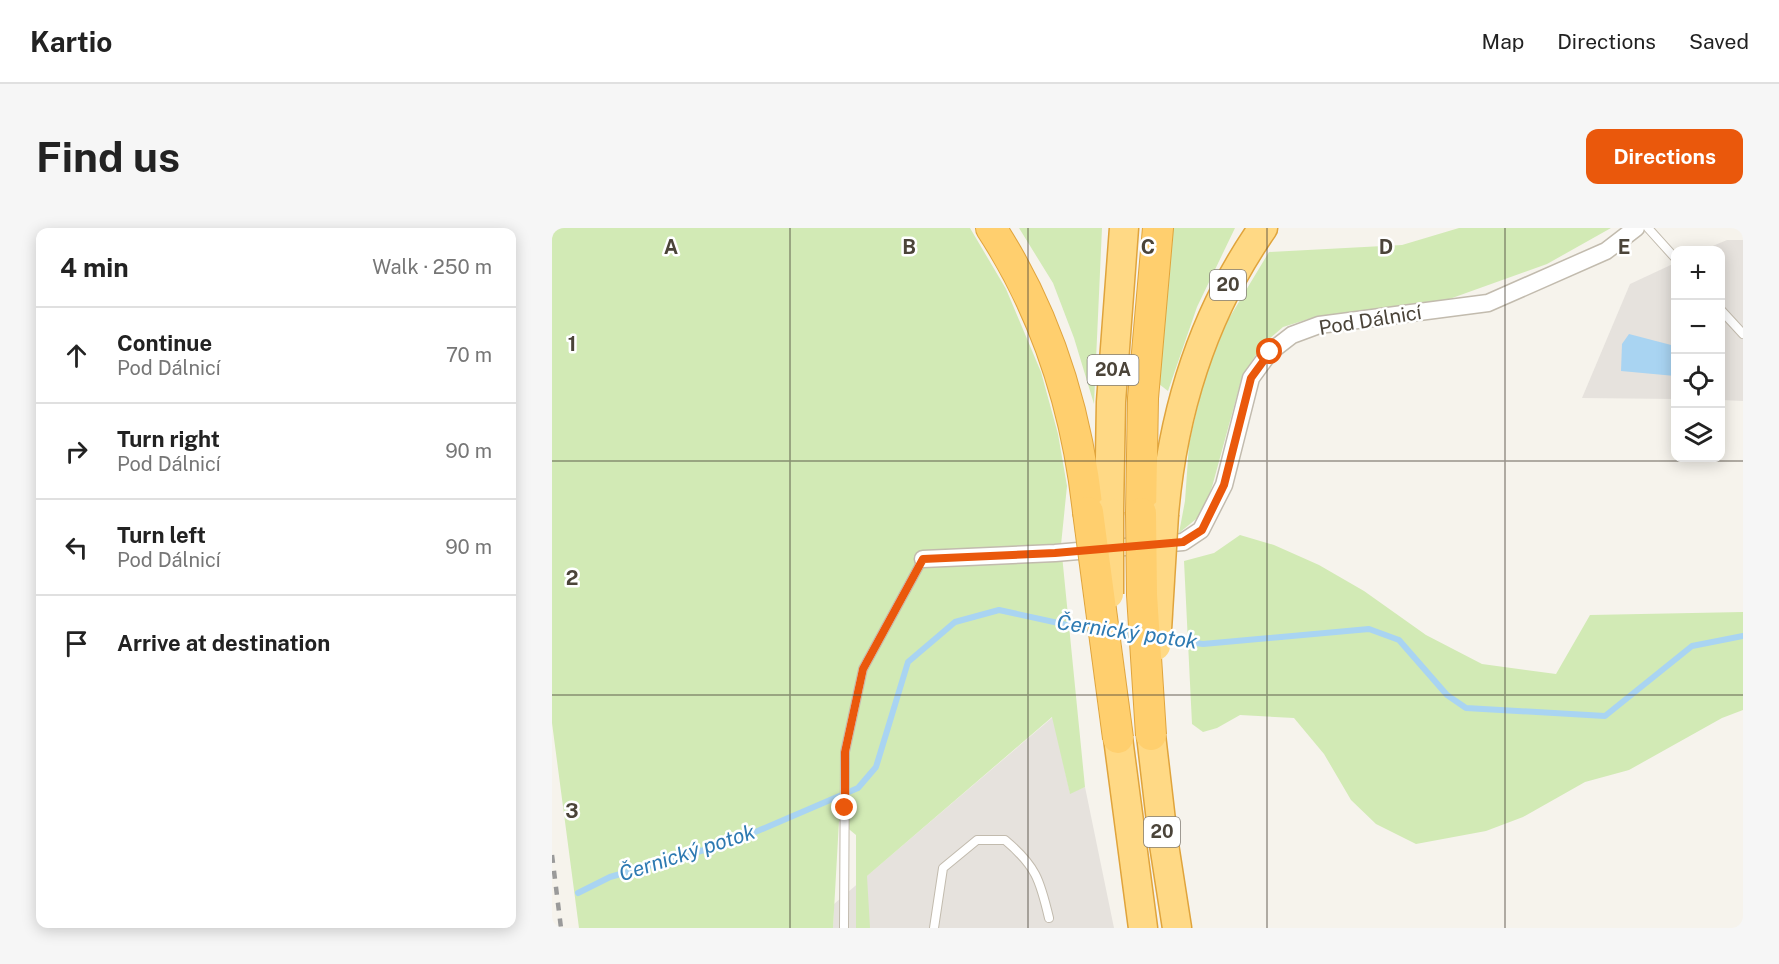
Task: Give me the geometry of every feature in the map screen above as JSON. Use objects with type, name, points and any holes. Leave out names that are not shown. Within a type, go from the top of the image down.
[{"type":"highway","points":[[991,228],[1021,278],[1054,352],[1072,416],[1083,468],[1098,512],[1118,738]]},
{"type":"highway","name":"20A","points":[[1098,512],[1110,402],[1124,228]]},
{"type":"highway","points":[[1151,735],[1142,595],[1152,513],[1143,398],[1158,228]]},
{"type":"highway","name":"20","points":[[1152,513],[1199,346],[1232,276],[1263,228]]},
{"type":"highway","name":"20","points":[[1151,735],[1163,838],[1177,928]]},
{"type":"highway","name":"20","points":[[1118,738],[1143,928]]},
{"type":"street","name":"Pod Dálnicí","points":[[923,559],[1055,553],[1183,542],[1202,530],[1224,485],[1251,378],[1270,352],[1292,335],[1319,325],[1488,303],[1606,250],[1636,228]]},
{"type":"lane","points":[[1648,228],[1671,253]]},
{"type":"lane","points":[[1725,314],[1743,334]]},
{"type":"lane","name":"Pod Dálnicí","points":[[844,928],[845,752],[863,669],[923,559]]},
{"type":"lane","points":[[934,928],[943,868],[977,840],[1005,840],[1022,854],[1040,879],[1049,918]]},
{"type":"shaded area","points":[[1727,240],[1743,240],[1743,401],[1725,400],[1725,246],[1713,246]]},
{"type":"shaded area","points":[[1671,265],[1671,399],[1582,398],[1630,284]]},
{"type":"shaded area","points":[[1053,717],[1070,793],[1085,787],[1114,928],[833,928],[834,904]]},
{"type":"green space","points":[[552,228],[970,228],[1006,289],[1041,372],[1058,434],[1067,486],[1061,545],[1085,787],[1070,794],[1052,717],[867,876],[870,928],[856,928],[856,835],[839,821],[833,928],[579,928],[552,723]]},
{"type":"green space","points":[[1019,228],[1102,228],[1094,404],[1074,338],[1053,283]]},
{"type":"green space","points":[[1172,228],[1235,228],[1197,307],[1168,391],[1159,384]]},
{"type":"green space","points":[[1459,228],[1611,228],[1547,264],[1441,302],[1315,317],[1283,327],[1262,345],[1242,377],[1212,487],[1201,515],[1179,533],[1185,501],[1189,444],[1205,375],[1228,320],[1269,252],[1402,245]]},
{"type":"green space","points":[[1240,535],[1274,545],[1319,565],[1364,591],[1426,635],[1482,664],[1556,674],[1590,615],[1743,612],[1743,710],[1722,718],[1629,770],[1585,782],[1523,817],[1486,831],[1416,844],[1376,824],[1351,800],[1324,754],[1294,718],[1240,715],[1217,728],[1203,732],[1192,724],[1184,561],[1214,553]]},
{"type":"water","points":[[1629,334],[1671,345],[1671,376],[1621,371],[1622,344]]},
{"type":"waterway","name":"Černický potok","points":[[578,893],[610,877],[732,842],[858,788],[876,767],[908,662],[955,622],[999,610],[1095,631]]},
{"type":"waterway","name":"Černický potok","points":[[1165,639],[1203,644],[1369,629],[1399,640],[1447,695],[1466,708],[1605,716],[1692,646],[1743,636]]},
{"type":"waterway","name":"Černický potok","points":[[1112,633],[1137,636]]},
{"type":"railway","points":[[552,855],[561,928]]},
{"type":"route","points":[[845,808],[845,752],[863,669],[923,559],[1055,553],[1183,542],[1202,530],[1212,512],[1224,485],[1251,378],[1270,352]]}]
